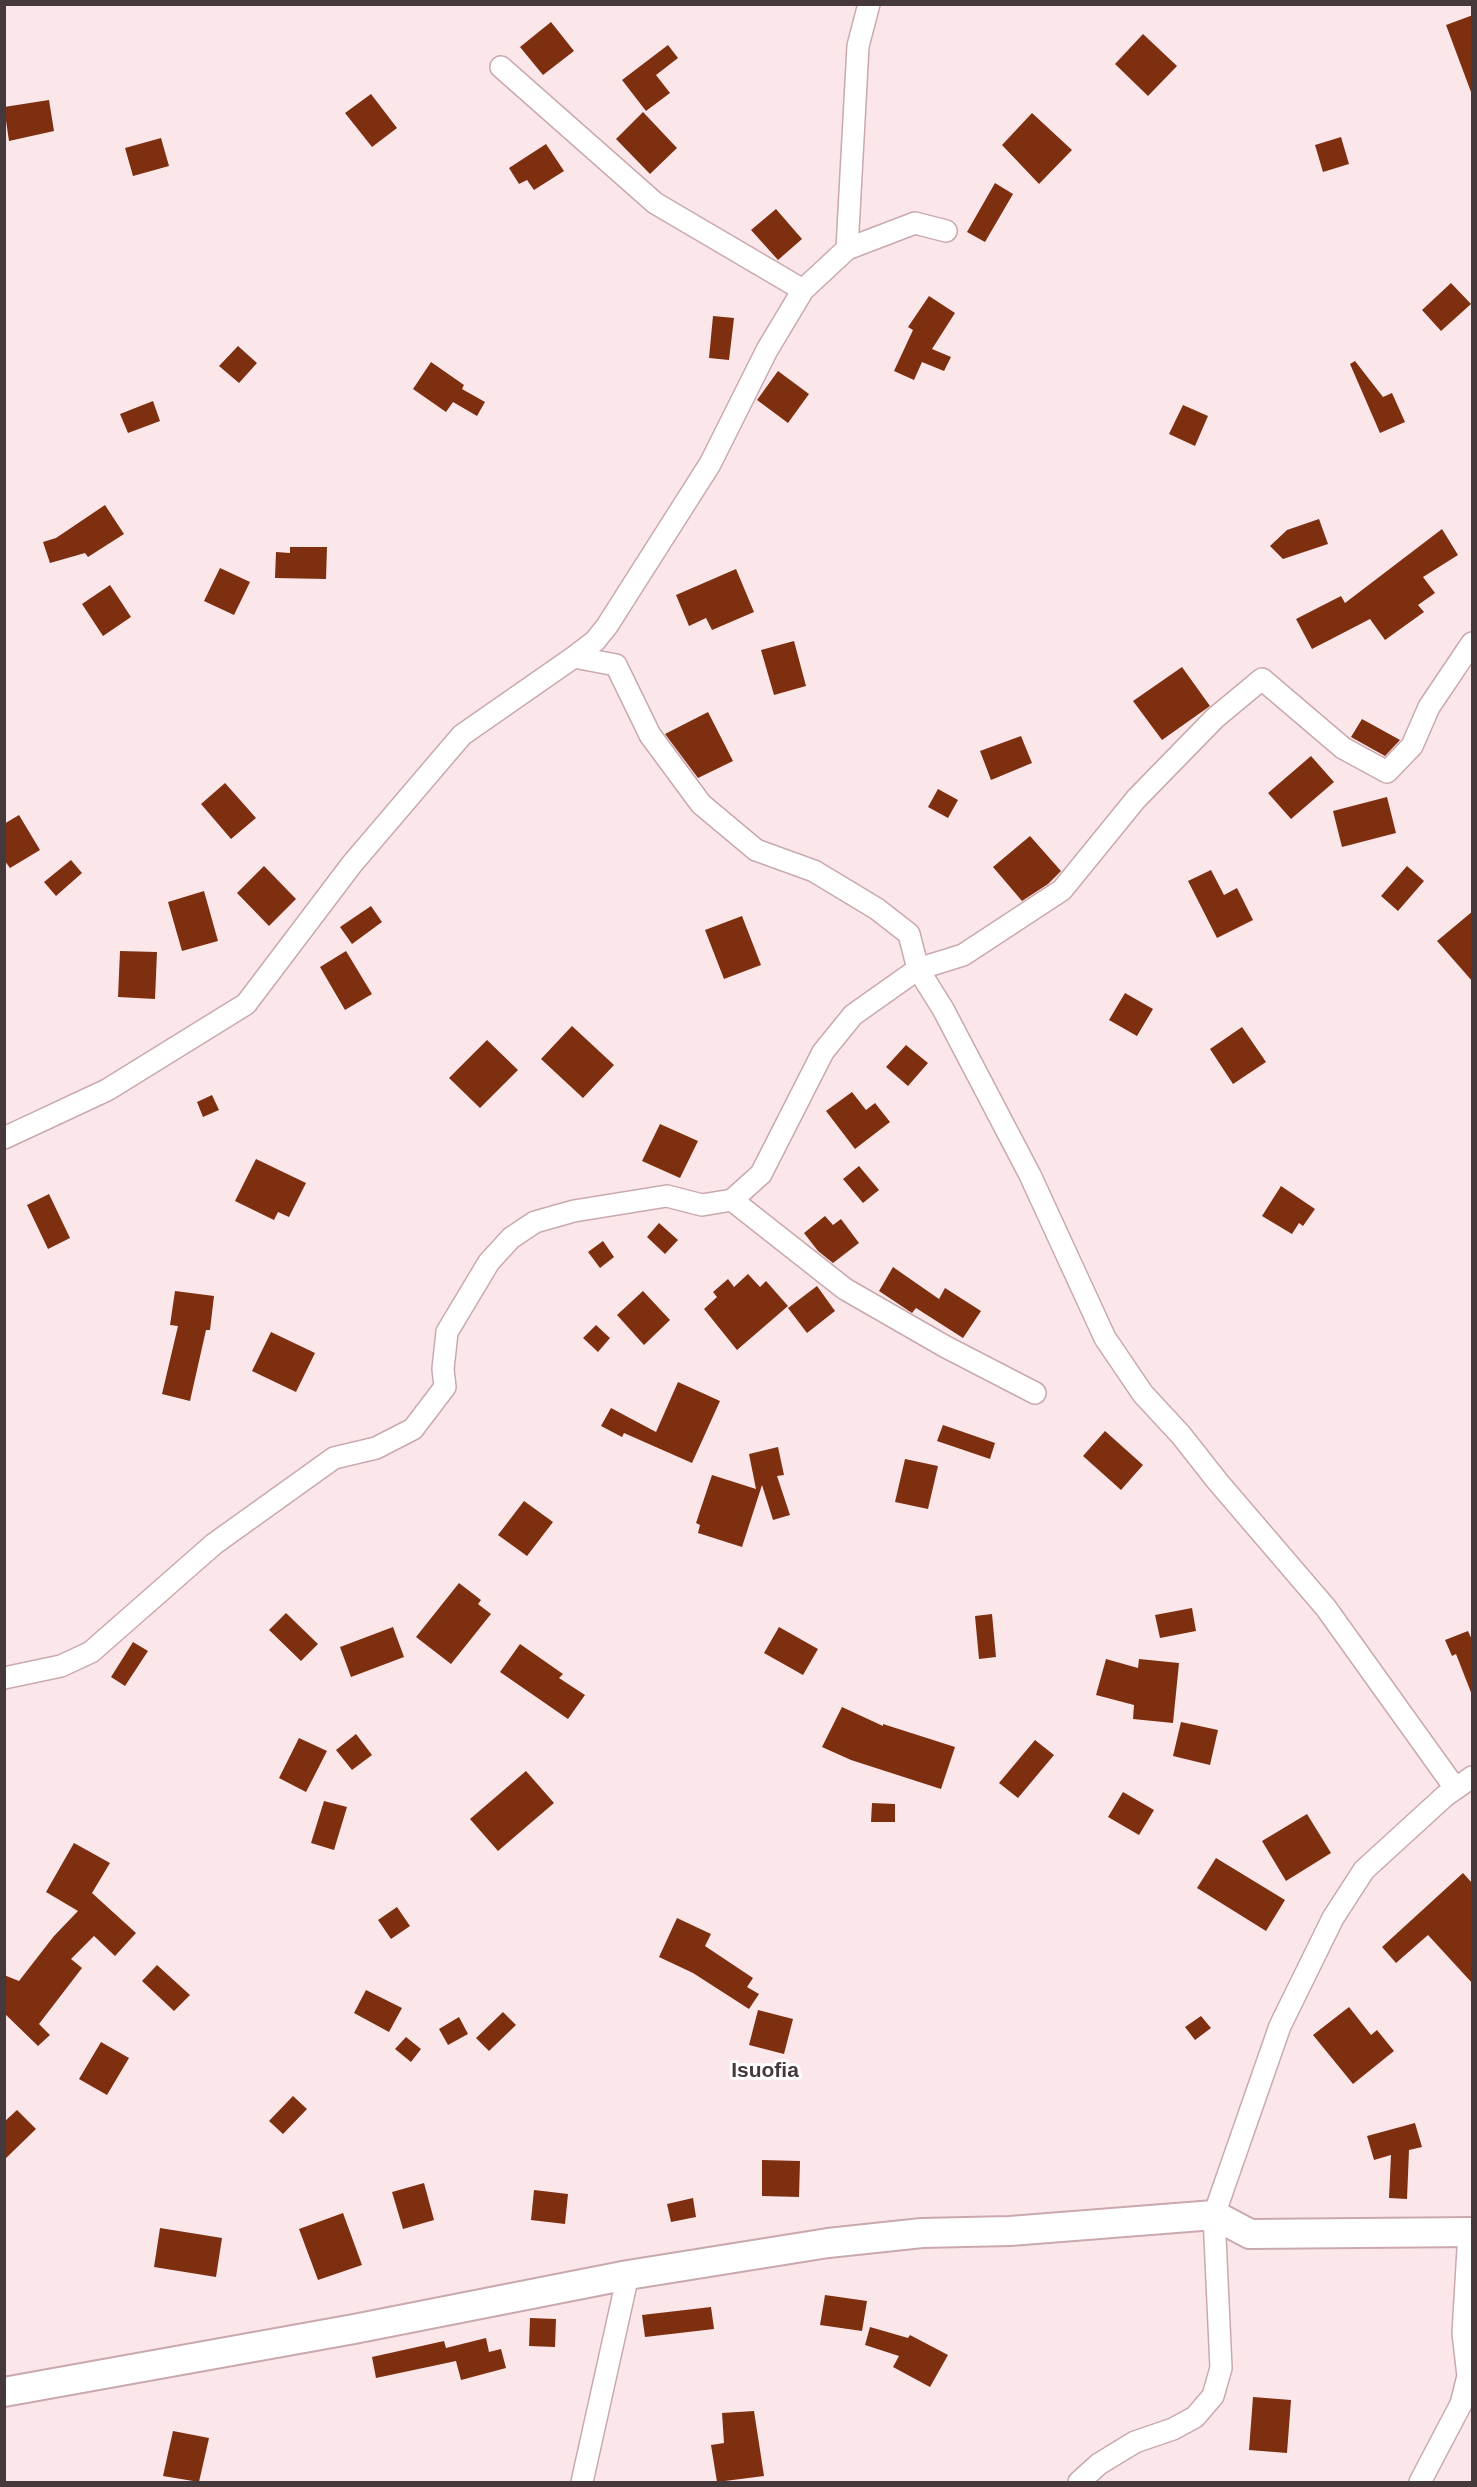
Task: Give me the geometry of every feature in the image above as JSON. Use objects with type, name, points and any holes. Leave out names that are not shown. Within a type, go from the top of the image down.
[{"type":"main road","points":[[4,2392],[354,2329],[628,2275],[828,2243],[922,2233],[1010,2231],[1214,2215],[1250,2234],[1471,2232]]},
{"type":"street","points":[[847,249],[858,46],[869,4]]},
{"type":"street","points":[[501,67],[655,202],[803,290]]},
{"type":"street","points":[[4,1138],[107,1090],[246,1004],[352,864],[462,735],[574,657],[595,641],[607,626],[704,474],[767,350],[803,290],[847,249],[915,223],[946,231]]},
{"type":"street","points":[[4,1678],[62,1666],[91,1652],[214,1545],[334,1458],[376,1449],[413,1429],[445,1387],[443,1369],[447,1332],[489,1262],[511,1238],[535,1222],[574,1211],[666,1196],[702,1205],[732,1200],[761,1174],[823,1052],[853,1015],[918,969],[963,955],[1062,890],[1136,799],[1215,718],[1262,679],[1343,748],[1387,772],[1412,746],[1429,707],[1473,643]]},
{"type":"street","points":[[574,657],[616,665],[650,735],[701,804],[756,850],[814,871],[877,909],[909,934],[918,969],[943,1010],[1030,1175],[1105,1338],[1143,1394],[1182,1435],[1218,1482],[1326,1608],[1464,1783],[1365,1870],[1333,1918],[1280,2025],[1214,2215],[1221,2368],[1213,2396],[1195,2417],[1173,2429],[1136,2442],[1099,2464],[1079,2482]]},
{"type":"street","points":[[732,1200],[845,1289],[946,1347],[1035,1393]]},
{"type":"street","points":[[1420,2482],[1461,2404],[1467,2376],[1463,2333],[1471,2232]]},
{"type":"street","points":[[582,2482],[628,2275]]},
{"type":"building","points":[[1473,15],[1473,92],[1471,92],[1446,25]]},
{"type":"building","points":[[551,22],[574,51],[543,75],[520,47]]},
{"type":"building","points":[[1143,34],[1177,66],[1148,96],[1115,64]]},
{"type":"building","points":[[668,45],[678,58],[656,75],[670,93],[646,111],[622,80]]},
{"type":"building","points":[[371,94],[397,128],[372,147],[345,113]]},
{"type":"building","points":[[49,100],[54,131],[9,141],[4,107]]},
{"type":"building","points":[[643,112],[677,148],[650,174],[616,139]]},
{"type":"building","points":[[1032,113],[1072,150],[1039,184],[1002,145]]},
{"type":"building","points":[[1341,137],[1349,164],[1323,172],[1315,145]]},
{"type":"building","points":[[161,138],[169,166],[133,176],[125,148]]},
{"type":"building","points":[[546,144],[564,171],[534,190],[527,180],[519,184],[509,168]]},
{"type":"building","points":[[995,183],[1013,194],[985,242],[967,232]]},
{"type":"building","points":[[776,209],[802,239],[778,260],[751,230]]},
{"type":"building","points":[[1451,283],[1471,304],[1441,331],[1422,310]]},
{"type":"building","points":[[929,296],[955,313],[932,349],[951,357],[944,371],[922,362],[914,380],[894,371],[913,330],[908,327]]},
{"type":"building","points":[[713,316],[734,318],[729,360],[709,358]]},
{"type":"building","points":[[238,346],[257,363],[239,383],[219,366]]},
{"type":"building","points":[[1355,361],[1383,397],[1392,393],[1405,422],[1380,433],[1350,364]]},
{"type":"building","points":[[431,362],[464,385],[462,389],[485,402],[477,416],[453,402],[446,412],[413,389]]},
{"type":"building","points":[[778,371],[809,394],[788,423],[757,400]]},
{"type":"building","points":[[153,401],[160,421],[128,433],[120,414]]},
{"type":"building","points":[[1183,405],[1208,416],[1195,446],[1169,434]]},
{"type":"building","points":[[105,505],[124,534],[88,557],[85,553],[50,563],[43,542],[56,538]]},
{"type":"building","points":[[1319,519],[1328,544],[1283,559],[1270,546],[1287,530]]},
{"type":"building","points":[[1442,529],[1458,555],[1423,577],[1435,593],[1418,605],[1424,612],[1385,640],[1370,619],[1312,649],[1296,619],[1341,596],[1345,603]]},
{"type":"building","points":[[290,547],[327,547],[326,579],[275,578],[276,552],[290,553]]},
{"type":"building","points":[[220,568],[250,582],[234,615],[204,601]]},
{"type":"building","points":[[736,569],[754,612],[712,630],[706,618],[689,626],[676,595]]},
{"type":"building","points":[[110,585],[131,617],[103,636],[82,604]]},
{"type":"building","points":[[794,641],[806,686],[774,695],[761,650]]},
{"type":"building","points":[[1182,667],[1210,706],[1162,740],[1133,701]]},
{"type":"building","points":[[708,712],[733,761],[698,778],[665,734]]},
{"type":"building","points":[[1362,719],[1400,740],[1385,756],[1351,737]]},
{"type":"building","points":[[1021,736],[1032,763],[991,780],[980,751]]},
{"type":"building","points":[[1311,756],[1334,782],[1291,819],[1268,793]]},
{"type":"building","points":[[225,783],[256,818],[231,839],[201,804]]},
{"type":"building","points":[[938,789],[958,800],[948,818],[928,807]]},
{"type":"building","points":[[1387,797],[1396,833],[1342,847],[1333,811]]},
{"type":"building","points":[[19,815],[40,850],[10,868],[4,860],[4,824]]},
{"type":"building","points":[[1030,836],[1061,871],[1048,884],[1022,901],[993,867]]},
{"type":"building","points":[[71,860],[82,873],[56,896],[44,882]]},
{"type":"building","points":[[264,866],[296,899],[269,926],[237,893]]},
{"type":"building","points":[[1407,866],[1424,881],[1398,911],[1381,896]]},
{"type":"building","points":[[1211,870],[1224,895],[1237,888],[1253,920],[1217,938],[1188,881]]},
{"type":"building","points":[[204,891],[218,941],[182,951],[168,902]]},
{"type":"building","points":[[371,906],[382,922],[352,944],[340,927]]},
{"type":"building","points":[[1473,911],[1473,982],[1437,941]]},
{"type":"building","points":[[742,916],[761,965],[724,979],[705,930]]},
{"type":"building","points":[[120,951],[157,952],[155,999],[118,997]]},
{"type":"building","points":[[346,951],[372,994],[345,1010],[320,967]]},
{"type":"building","points":[[1125,993],[1153,1009],[1137,1036],[1109,1020]]},
{"type":"building","points":[[572,1026],[614,1065],[583,1098],[541,1059]]},
{"type":"building","points":[[1242,1027],[1266,1062],[1233,1084],[1210,1049]]},
{"type":"building","points":[[487,1040],[518,1070],[480,1108],[449,1078]]},
{"type":"building","points":[[906,1045],[928,1063],[908,1086],[886,1067]]},
{"type":"building","points":[[852,1092],[866,1110],[875,1103],[890,1122],[855,1149],[826,1111]]},
{"type":"building","points":[[212,1095],[219,1110],[203,1117],[197,1102]]},
{"type":"building","points":[[660,1124],[698,1141],[680,1178],[642,1161]]},
{"type":"building","points":[[256,1159],[306,1183],[289,1217],[278,1212],[274,1220],[235,1201]]},
{"type":"building","points":[[859,1166],[879,1190],[863,1203],[843,1179]]},
{"type":"building","points":[[1281,1186],[1315,1209],[1303,1226],[1299,1223],[1292,1234],[1262,1216]]},
{"type":"building","points":[[49,1194],[70,1238],[48,1249],[27,1205]]},
{"type":"building","points":[[825,1216],[833,1225],[841,1219],[859,1243],[833,1263],[818,1251],[804,1233]]},
{"type":"building","points":[[659,1223],[678,1240],[665,1254],[647,1237]]},
{"type":"building","points":[[603,1241],[614,1257],[600,1268],[588,1252]]},
{"type":"building","points":[[893,1267],[939,1299],[945,1288],[981,1311],[963,1338],[916,1308],[912,1313],[879,1291]]},
{"type":"building","points":[[748,1274],[760,1287],[766,1281],[788,1306],[737,1350],[704,1309],[717,1297],[713,1292],[728,1279],[734,1287]]},
{"type":"building","points":[[817,1286],[835,1311],[807,1333],[788,1308]]},
{"type":"building","points":[[175,1291],[214,1296],[210,1330],[206,1330],[190,1401],[162,1394],[178,1326],[170,1325]]},
{"type":"building","points":[[643,1291],[670,1320],[644,1345],[617,1315]]},
{"type":"building","points":[[596,1325],[610,1338],[598,1352],[583,1338]]},
{"type":"building","points":[[271,1332],[315,1353],[296,1392],[252,1371]]},
{"type":"building","points":[[678,1382],[720,1401],[692,1463],[624,1433],[622,1437],[601,1426],[611,1408],[656,1432]]},
{"type":"building","points":[[943,1425],[995,1443],[990,1459],[937,1441]]},
{"type":"building","points":[[1105,1431],[1143,1465],[1121,1490],[1083,1456]]},
{"type":"building","points":[[778,1447],[784,1475],[777,1476],[790,1515],[773,1520],[762,1485],[742,1547],[698,1533],[700,1525],[696,1523],[712,1475],[756,1489],[749,1454]]},
{"type":"building","points":[[905,1459],[938,1466],[928,1509],[895,1502]]},
{"type":"building","points":[[524,1501],[553,1522],[527,1556],[498,1535]]},
{"type":"building","points":[[459,1583],[481,1600],[478,1604],[491,1614],[451,1664],[416,1637]]},
{"type":"building","points":[[1192,1608],[1196,1631],[1160,1638],[1155,1615]]},
{"type":"building","points":[[286,1613],[318,1644],[301,1661],[269,1630]]},
{"type":"building","points":[[992,1614],[996,1657],[979,1659],[975,1616]]},
{"type":"building","points":[[393,1627],[404,1657],[351,1677],[340,1647]]},
{"type":"building","points":[[779,1627],[818,1649],[803,1675],[764,1653]]},
{"type":"building","points":[[1468,1631],[1473,1642],[1472,1695],[1456,1654],[1452,1656],[1445,1640]]},
{"type":"building","points":[[133,1642],[148,1651],[125,1686],[111,1677]]},
{"type":"building","points":[[520,1644],[563,1674],[559,1678],[585,1695],[568,1719],[500,1672]]},
{"type":"building","points":[[1106,1659],[1138,1668],[1139,1659],[1179,1663],[1173,1723],[1133,1719],[1134,1705],[1096,1695]]},
{"type":"building","points":[[842,1707],[883,1726],[883,1724],[955,1747],[941,1789],[851,1760],[822,1747]]},
{"type":"building","points":[[1181,1722],[1218,1730],[1210,1765],[1173,1756]]},
{"type":"building","points":[[356,1734],[372,1755],[352,1770],[336,1750]]},
{"type":"building","points":[[299,1738],[327,1751],[306,1792],[279,1778]]},
{"type":"building","points":[[1035,1740],[1054,1755],[1018,1798],[999,1783]]},
{"type":"building","points":[[526,1771],[554,1803],[498,1851],[470,1819]]},
{"type":"building","points":[[1123,1792],[1154,1810],[1139,1835],[1108,1817]]},
{"type":"building","points":[[324,1801],[347,1807],[334,1850],[311,1843]]},
{"type":"building","points":[[872,1803],[895,1804],[895,1822],[871,1822]]},
{"type":"building","points":[[1307,1814],[1331,1853],[1286,1881],[1262,1841]]},
{"type":"building","points":[[74,1843],[110,1863],[92,1893],[136,1933],[115,1956],[94,1936],[71,1959],[82,1968],[39,2024],[50,2035],[38,2046],[4,2013],[4,1975],[19,1981],[54,1936],[78,1911],[46,1892]]},
{"type":"building","points":[[1216,1858],[1285,1900],[1266,1931],[1197,1888]]},
{"type":"building","points":[[1463,1873],[1473,1884],[1473,1984],[1428,1935],[1396,1963],[1382,1947]]},
{"type":"building","points":[[397,1907],[410,1926],[391,1939],[378,1920]]},
{"type":"building","points":[[677,1918],[711,1934],[705,1946],[753,1978],[747,1987],[759,1994],[749,2009],[693,1973],[659,1957]]},
{"type":"building","points":[[157,1965],[190,1995],[174,2011],[142,1981]]},
{"type":"building","points":[[366,1990],[402,2008],[389,2032],[354,2013]]},
{"type":"building","points":[[1349,2007],[1371,2035],[1377,2030],[1394,2051],[1353,2084],[1313,2035]]},
{"type":"building","points":[[758,2010],[793,2019],[784,2054],[749,2045]]},
{"type":"building","points":[[503,2012],[516,2025],[489,2051],[476,2038]]},
{"type":"building","points":[[1201,2016],[1211,2028],[1195,2040],[1185,2027]]},
{"type":"building","points":[[459,2017],[468,2034],[448,2045],[439,2029]]},
{"type":"building","points":[[406,2037],[421,2049],[411,2062],[395,2049]]},
{"type":"building","points":[[101,2042],[129,2058],[107,2095],[79,2079]]},
{"type":"building","points":[[293,2096],[307,2109],[283,2134],[269,2121]]},
{"type":"building","points":[[17,2110],[36,2129],[4,2160],[4,2122]]},
{"type":"building","points":[[1415,2123],[1422,2147],[1409,2150],[1407,2199],[1389,2198],[1391,2155],[1374,2160],[1367,2136]]},
{"type":"building","points":[[762,2160],[800,2161],[799,2197],[762,2196]]},
{"type":"building","points":[[424,2183],[434,2220],[403,2229],[392,2192]]},
{"type":"building","points":[[534,2190],[568,2194],[565,2224],[531,2220]]},
{"type":"building","points":[[693,2198],[696,2217],[671,2222],[667,2204]]},
{"type":"building","points":[[343,2213],[362,2265],[318,2280],[299,2229]]},
{"type":"building","points":[[160,2228],[222,2238],[216,2277],[154,2267]]},
{"type":"building","points":[[825,2295],[867,2301],[862,2331],[820,2325]]},
{"type":"building","points":[[711,2307],[714,2329],[645,2337],[642,2315]]},
{"type":"building","points":[[530,2318],[556,2319],[555,2347],[529,2346]]},
{"type":"building","points":[[870,2327],[908,2338],[910,2335],[948,2355],[930,2387],[893,2367],[899,2356],[865,2345]]},
{"type":"building","points":[[486,2338],[489,2352],[501,2349],[506,2368],[461,2380],[456,2361],[376,2378],[372,2357],[444,2341],[446,2348]]},
{"type":"building","points":[[1253,2397],[1291,2400],[1287,2453],[1249,2450]]},
{"type":"building","points":[[754,2411],[764,2476],[717,2482],[711,2445],[724,2443],[722,2413]]},
{"type":"building","points":[[173,2431],[209,2438],[199,2482],[163,2476]]},
{"type":"district","name":"Isuofia","points":[[765,2071]]}]
